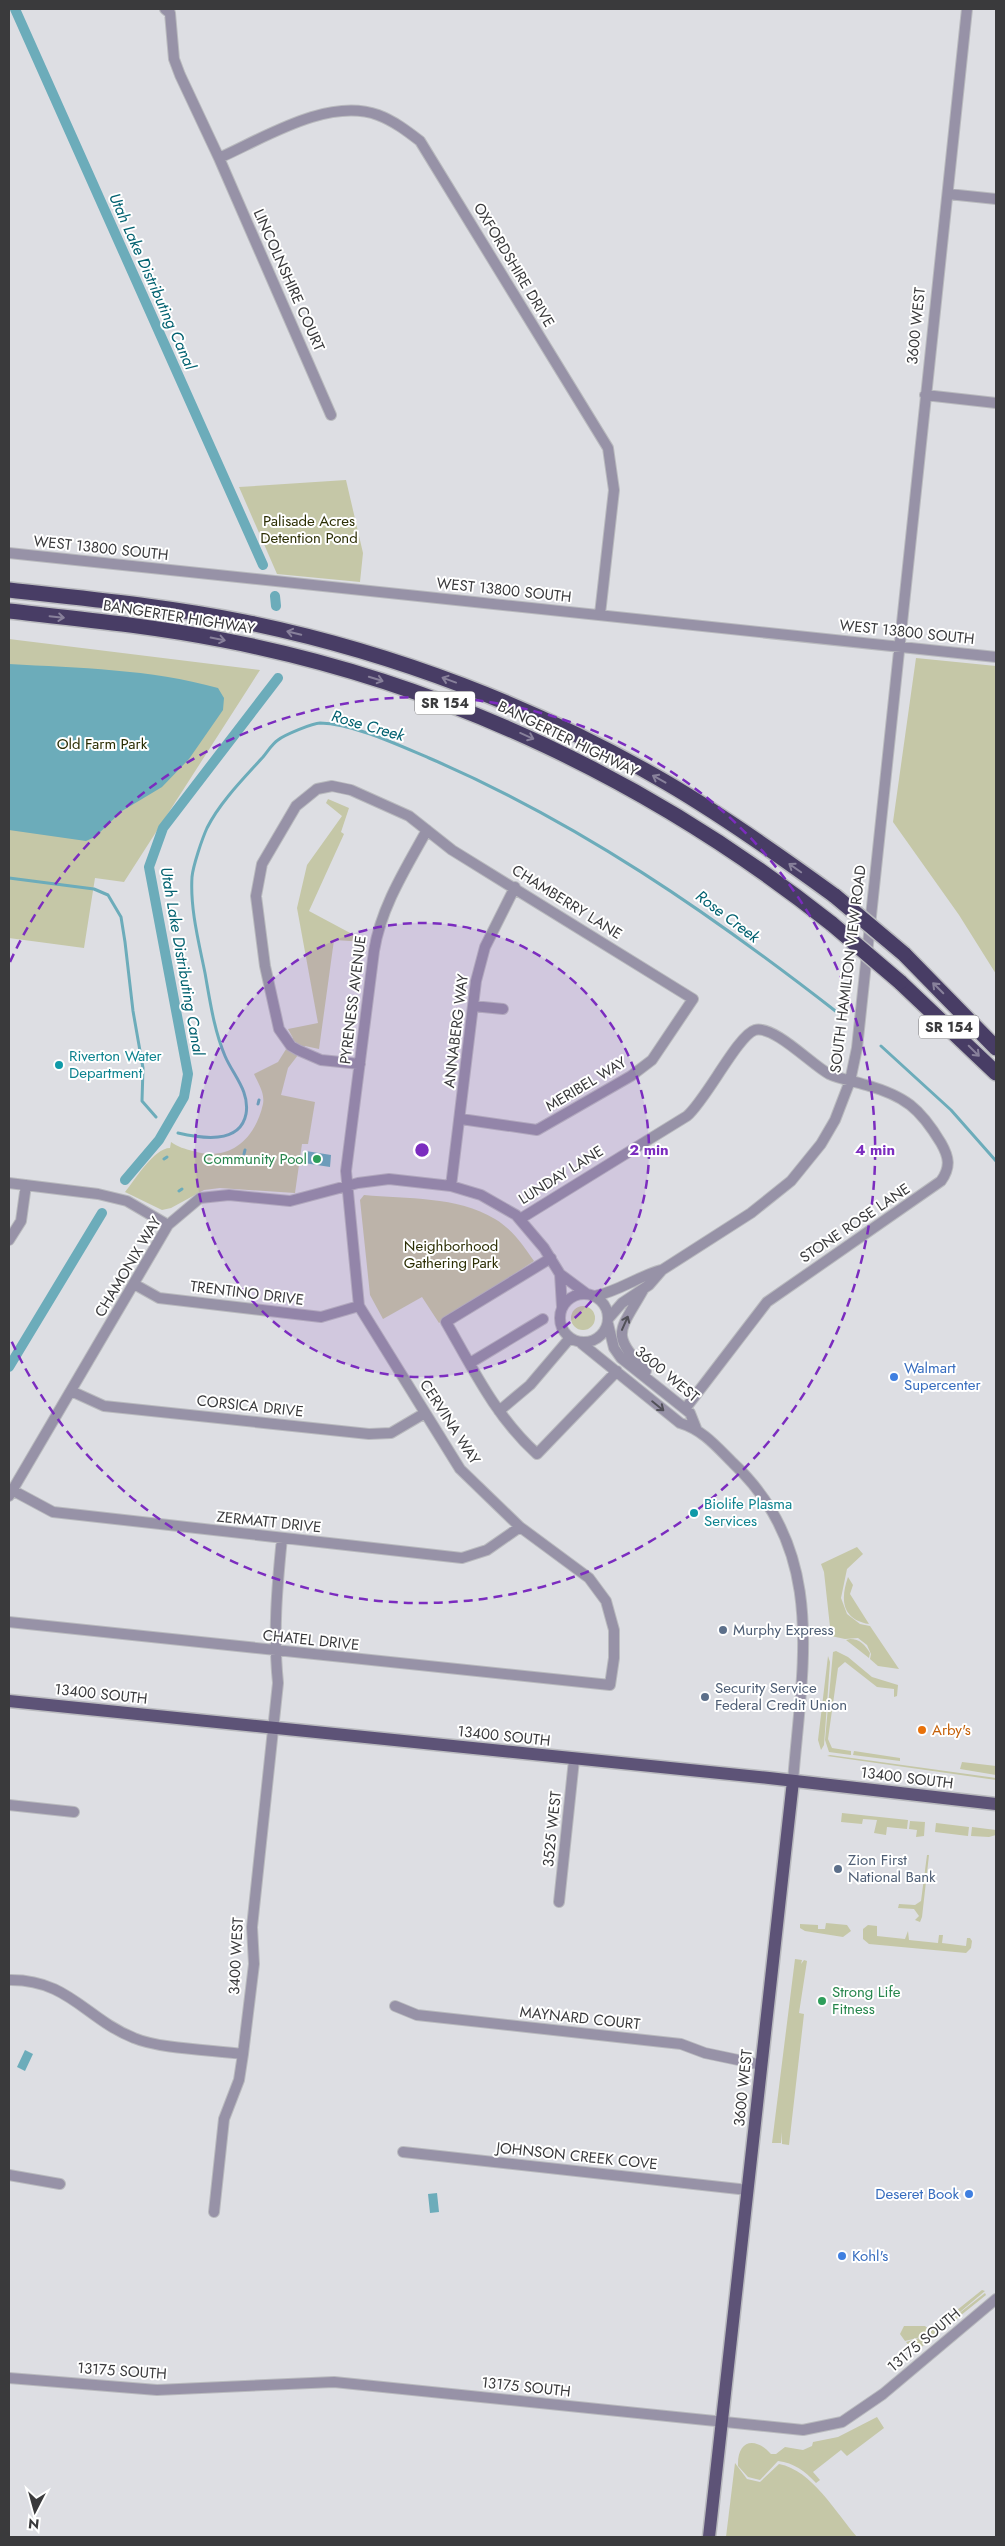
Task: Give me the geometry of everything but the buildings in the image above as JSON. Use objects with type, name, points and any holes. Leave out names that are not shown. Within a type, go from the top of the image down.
[{"type":"highway","name":"BANGERTER HIGHWAY","points":[[9,590],[148,606],[247,622],[351,648],[458,684],[550,723],[651,774],[728,820],[835,896],[904,954],[996,1048]]},
{"type":"highway","name":"BANGERTER HIGHWAY","points":[[9,612],[136,626],[224,640],[341,669],[438,700],[534,739],[649,798],[728,847],[832,924],[900,982],[996,1073]]},
{"type":"main road","name":"13400 SOUTH","points":[[9,1701],[794,1781],[996,1804]]},
{"type":"main road","name":"3600 WEST","points":[[709,2537],[794,1781]]},
{"type":"street","name":"LINCOLNSHIRE COURT","points":[[165,9],[170,13],[174,59],[331,415]]},
{"type":"street","name":"3600 WEST","points":[[898,647],[948,194],[966,9]]},
{"type":"street","name":"OXFORDSHIRE DRIVE","points":[[219,158],[309,118],[332,111],[377,114],[399,125],[420,141],[608,448],[614,490],[600,614]]},
{"type":"street","points":[[948,194],[996,199]]},
{"type":"street","points":[[925,395],[996,403]]},
{"type":"street","name":"WEST 13800 SOUTH","points":[[9,553],[996,657]]},
{"type":"street","name":"SOUTH HAMILTON VIEW ROAD","points":[[608,1321],[622,1302],[644,1288],[662,1270],[751,1213],[791,1181],[821,1144],[835,1120],[850,1081],[856,1048],[898,647]]},
{"type":"street","name":"CHAMBERRY LANE","points":[[360,1064],[321,1060],[291,1046],[279,1029],[265,966],[256,896],[262,864],[296,806],[317,789],[332,786],[350,790],[409,816],[452,850],[515,887],[692,999]]},
{"type":"street","name":"PYRENESS AVENUE","points":[[346,1186],[377,931],[387,903],[427,830]]},
{"type":"street","name":"ANNABERG WAY","points":[[451,1186],[461,1119],[476,981],[485,947],[515,887]]},
{"type":"street","name":"MERIBEL WAY","points":[[461,1119],[537,1130],[631,1076],[652,1060],[692,999]]},
{"type":"street","points":[[473,1006],[503,1009]]},
{"type":"street","name":"LUNDAY LANE","points":[[520,1219],[687,1116],[698,1105],[744,1039],[755,1030],[768,1031],[830,1074],[850,1081]]},
{"type":"street","name":"STONE ROSE LANE","points":[[686,1409],[767,1302],[923,1195],[945,1175],[949,1160],[945,1150],[926,1119],[914,1106],[888,1091],[850,1081]]},
{"type":"street","name":"CHAMONIX WAY","points":[[10,1493],[168,1225],[200,1198],[229,1195],[290,1201],[346,1186],[389,1179],[451,1186],[481,1195],[520,1219],[560,1274],[591,1295]]},
{"type":"street","points":[[9,1183],[98,1194],[127,1201],[168,1225]]},
{"type":"street","points":[[9,1240],[21,1221],[26,1185]]},
{"type":"street","name":"CERVINA WAY","points":[[346,1186],[359,1306],[460,1469],[520,1527],[589,1578],[606,1601],[614,1630],[614,1658],[610,1685]]},
{"type":"street","points":[[550,1258],[446,1322],[498,1411],[537,1454],[617,1371]]},
{"type":"street","name":"SOUTH HAMILTON VIEW ROAD","points":[[591,1295],[611,1293],[640,1276],[662,1270]]},
{"type":"street","name":"CHAMONIX WAY","points":[[560,1274],[562,1307]]},
{"type":"street","name":"TRENTINO DRIVE","points":[[134,1284],[160,1298],[321,1316],[359,1306]]},
{"type":"street","points":[[644,1288],[623,1324],[621,1340],[627,1350],[664,1390]]},
{"type":"street","points":[[591,1295],[602,1302],[608,1321],[606,1330],[595,1340],[581,1343],[570,1338],[562,1330],[559,1322],[562,1307],[573,1297],[591,1295]]},
{"type":"street","points":[[470,1363],[543,1319]]},
{"type":"street","name":"3600 WEST","points":[[608,1321],[614,1348],[621,1358],[664,1390],[690,1413],[696,1428],[751,1480],[781,1525],[794,1560],[802,1597],[805,1643],[794,1781]]},
{"type":"street","points":[[498,1411],[530,1385],[570,1338]]},
{"type":"street","name":"3600 WEST","points":[[581,1343],[680,1423],[696,1428]]},
{"type":"street","name":"CORSICA DRIVE","points":[[71,1391],[104,1406],[369,1434],[391,1432],[425,1414]]},
{"type":"street","name":"ZERMATT DRIVE","points":[[10,1493],[53,1512],[462,1558],[487,1550],[520,1527]]},
{"type":"street","name":"3400 WEST","points":[[214,2212],[224,2119],[239,2080],[254,1964],[252,1927],[278,1683],[275,1652],[276,1600],[282,1538]]},
{"type":"street","name":"CHATEL DRIVE","points":[[9,1622],[275,1652],[610,1685]]},
{"type":"street","name":"3525 WEST","points":[[559,1902],[574,1760]]},
{"type":"street","points":[[9,1805],[74,1812]]},
{"type":"street","points":[[9,1980],[29,1980],[52,1987],[136,2039],[243,2054]]},
{"type":"street","name":"MAYNARD COURT","points":[[395,2006],[417,2015],[682,2044],[706,2053],[762,2065]]},
{"type":"street","name":"JOHNSON CREEK COVE","points":[[403,2152],[748,2190]]},
{"type":"street","points":[[9,2175],[60,2184]]},
{"type":"street","name":"13175 SOUTH","points":[[9,2378],[158,2390],[328,2382],[802,2430],[842,2422],[883,2394],[996,2299]]},
{"type":"green space","name":"Palisade Acres Detention Pond","points":[[346,480],[363,553],[360,582],[277,574],[239,487]]},
{"type":"green space","name":"Old Farm Park","points":[[9,639],[260,670],[124,882],[95,878],[84,948],[9,938]]},
{"type":"green space","points":[[916,658],[996,666],[996,974],[959,915],[893,822]]},
{"type":"green space","points":[[328,799],[349,808],[341,832],[344,834],[309,911],[367,942],[334,940],[319,1049],[305,1046],[288,1068],[281,1095],[315,1102],[308,1144],[302,1144],[295,1193],[220,1188],[204,1190],[171,1208],[162,1210],[125,1192],[145,1165],[158,1153],[170,1148],[171,1142],[184,1149],[206,1154],[229,1150],[247,1138],[254,1128],[263,1104],[262,1092],[254,1074],[278,1062],[293,1038],[288,1029],[318,1023],[297,908],[307,865],[342,816],[326,803]]},
{"type":"green space","name":"Neighborhood Gathering Park","points":[[364,1195],[431,1200],[465,1206],[495,1219],[507,1228],[534,1261],[439,1323],[422,1297],[383,1319],[370,1295],[360,1200]]},
{"type":"green space","points":[[583,1306],[591,1310],[595,1318],[591,1326],[583,1330],[575,1326],[571,1318],[575,1310]]},
{"type":"green space","points":[[857,1547],[863,1554],[847,1569],[841,1598],[847,1614],[860,1624],[870,1626],[899,1669],[878,1666],[870,1659],[871,1654],[867,1645],[858,1638],[845,1639],[831,1636],[824,1572],[821,1564]]},
{"type":"green space","points":[[848,1577],[853,1585],[850,1594],[869,1624],[853,1618],[845,1607],[844,1593]]},
{"type":"green space","points":[[846,1640],[857,1640],[864,1645],[870,1653],[869,1658]]},
{"type":"green space","points":[[836,1651],[848,1657],[872,1677],[898,1685],[897,1696],[894,1697],[894,1689],[877,1687],[845,1662],[838,1668],[828,1739],[832,1748],[851,1751],[851,1755],[829,1752],[825,1740],[833,1652]]},
{"type":"green space","points":[[828,1656],[830,1662],[824,1745],[821,1750],[818,1740]]},
{"type":"green space","points":[[854,1751],[900,1758],[900,1761],[853,1755]]},
{"type":"green space","points":[[827,1756],[996,1778],[996,1780]]},
{"type":"green space","points":[[962,1762],[996,1766],[996,1775],[960,1769]]},
{"type":"green space","points":[[842,1813],[908,1820],[907,1829],[887,1827],[886,1835],[874,1833],[877,1820],[863,1819],[862,1824],[841,1822]]},
{"type":"green space","points":[[910,1821],[925,1822],[924,1836],[916,1837],[917,1830],[909,1829]]},
{"type":"green space","points":[[936,1823],[969,1827],[968,1836],[935,1832]]},
{"type":"green space","points":[[972,1827],[996,1830],[996,1835],[989,1837],[971,1836]]},
{"type":"green space","points":[[927,1855],[929,1855],[920,1922],[915,1920],[919,1916],[914,1909],[898,1908],[899,1904],[915,1905],[921,1901]]},
{"type":"green space","points":[[826,1923],[847,1925],[851,1931],[843,1937],[805,1931],[800,1928],[800,1924],[818,1925],[818,1929],[825,1929]]},
{"type":"green space","points":[[868,1925],[877,1926],[877,1936],[905,1939],[908,1931],[909,1940],[938,1943],[939,1935],[943,1935],[942,1943],[966,1946],[967,1938],[970,1938],[972,1941],[971,1948],[966,1953],[869,1944],[863,1939],[863,1929]]},
{"type":"green space","points":[[795,1959],[802,1960],[801,1964],[804,1960],[807,1961],[799,2013],[804,2014],[789,2145],[782,2144],[782,2132],[781,2143],[772,2143]]},
{"type":"green space","points":[[982,2290],[985,2291],[948,2322],[985,2293],[986,2295],[919,2349],[912,2349],[906,2342],[933,2334],[905,2341],[900,2334],[904,2326],[925,2326],[931,2331]]},
{"type":"green space","points":[[877,2417],[884,2428],[847,2456],[841,2450],[813,2472],[820,2480],[816,2483],[799,2468],[784,2462],[778,2461],[760,2480],[748,2477],[738,2466],[740,2451],[748,2444],[759,2445],[771,2454],[776,2454],[785,2447],[803,2450],[812,2446],[813,2442],[838,2437]]},
{"type":"green space","points":[[735,2463],[747,2479],[760,2482],[779,2464],[791,2468],[813,2483],[857,2537],[726,2537]]},
{"type":"water","points":[[9,664],[114,670],[192,682],[218,688],[224,698],[223,710],[189,759],[162,787],[122,811],[95,837],[86,841],[9,830]]},
{"type":"water","name":"Community Pool","points":[[306,1151],[331,1155],[330,1167],[304,1163]]},
{"type":"water","points":[[25,2050],[33,2054],[25,2071],[17,2067]]},
{"type":"water","points":[[437,2193],[439,2212],[430,2213],[428,2194]]},
{"type":"waterway","name":"Utah Lake Distributing Canal","points":[[15,9],[263,565]]},
{"type":"waterway","name":"Utah Lake Distributing Canal","points":[[275,596],[276,606]]},
{"type":"waterway","name":"Utah Lake Distributing Canal","points":[[125,1180],[159,1140],[184,1097],[188,1074],[149,867],[163,828],[278,678]]},
{"type":"waterway","name":"Rose Creek","points":[[178,1133],[208,1137],[228,1135],[236,1131],[242,1124],[247,1106],[246,1098],[228,1063],[215,1026],[195,926],[192,877],[200,845],[212,818],[274,744],[292,732],[320,723],[347,727],[390,741],[484,783],[538,811],[642,872],[741,940],[838,1013]]},
{"type":"waterway","name":"Rose Creek","points":[[9,878],[94,889],[108,895],[121,917],[133,1011],[143,1068],[142,1101],[156,1117]]},
{"type":"waterway","name":"Rose Creek","points":[[881,1046],[951,1110],[996,1161]]},
{"type":"waterway","points":[[258,1104],[259,1100]]},
{"type":"waterway","points":[[244,1154],[245,1150]]},
{"type":"waterway","name":"Utah Lake Distributing Canal","points":[[9,1367],[102,1213]]},
{"type":"place","name":"Riverton Water Department","points":[[59,1065]]},
{"type":"place","name":"Community Pool","points":[[317,1159]]},
{"type":"place","name":"Walmart Supercenter","points":[[894,1377]]},
{"type":"place","name":"Biolife Plasma Services","points":[[694,1513]]},
{"type":"place","name":"Murphy Express","points":[[723,1630]]},
{"type":"place","name":"Security Service Federal Credit Union","points":[[705,1697]]},
{"type":"place","name":"Arby's","points":[[922,1730]]},
{"type":"place","name":"Zion First National Bank","points":[[838,1869]]},
{"type":"place","name":"Strong Life Fitness","points":[[822,2001]]},
{"type":"place","name":"Deseret Book","points":[[969,2194]]},
{"type":"place","name":"Kohl's","points":[[842,2256]]}]
